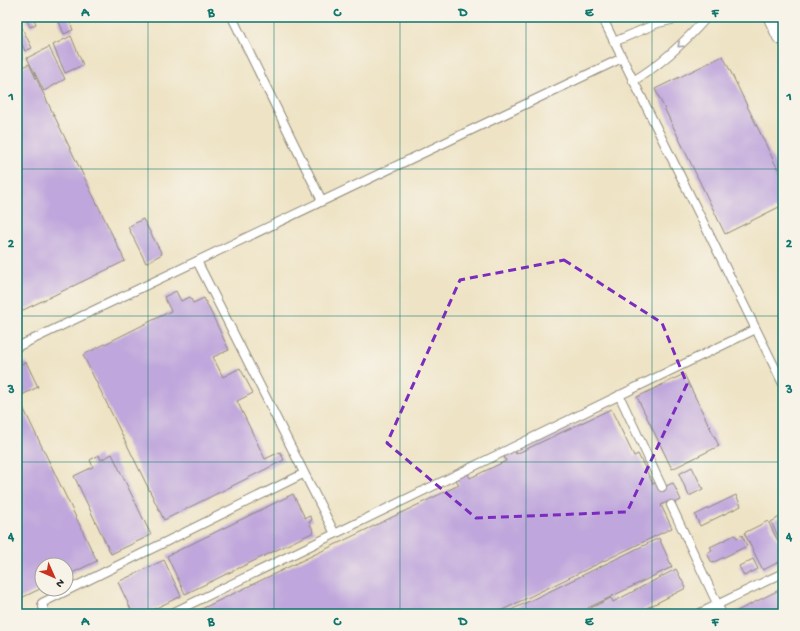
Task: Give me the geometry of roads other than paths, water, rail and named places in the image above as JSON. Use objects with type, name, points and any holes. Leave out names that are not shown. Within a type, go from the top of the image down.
[{"type":"street","points":[[775,17],[783,34]]},
{"type":"lane","points":[[232,17],[322,201]]},
{"type":"lane","points":[[602,17],[783,384]]},
{"type":"lane","points":[[614,42],[658,23],[684,17]]},
{"type":"lane","points":[[633,81],[655,68],[688,38],[707,17]]},
{"type":"lane","points":[[17,347],[622,58]]},
{"type":"lane","points":[[197,261],[303,474],[335,534]]},
{"type":"lane","points":[[170,614],[756,329]]},
{"type":"lane","points":[[619,395],[662,487]]},
{"type":"lane","points":[[45,614],[42,603],[303,474]]},
{"type":"lane","points":[[671,505],[722,614]]},
{"type":"lane","points":[[698,614],[783,573]]}]
